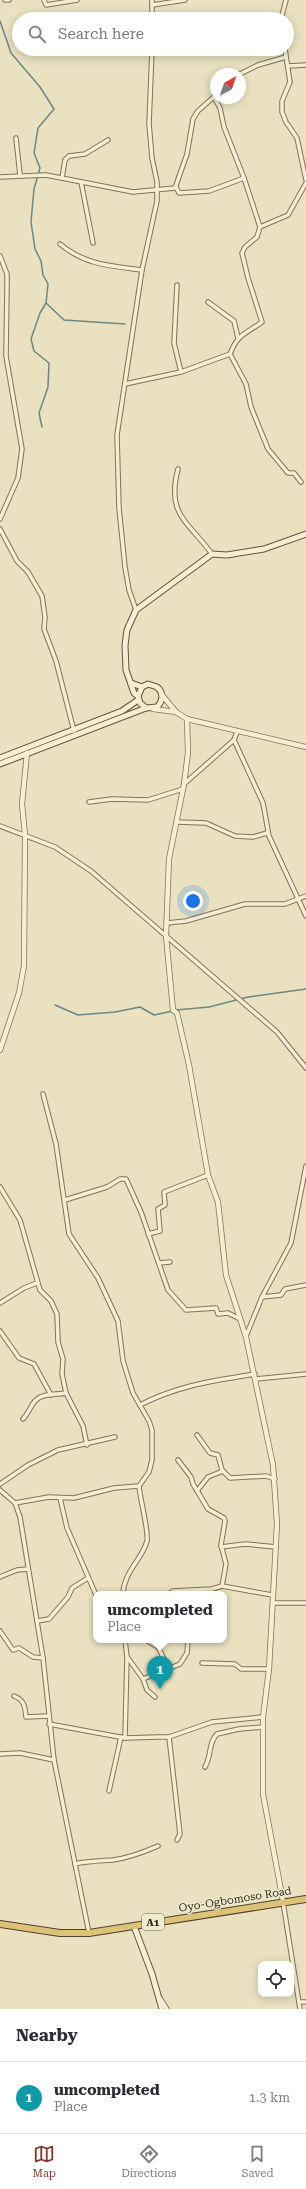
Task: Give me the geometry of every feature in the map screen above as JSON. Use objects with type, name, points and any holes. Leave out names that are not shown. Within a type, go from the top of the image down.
[{"type":"highway","name":"Oyo-Ogbomoso Road","points":[[0,1924],[60,1933],[88,1933],[282,1901],[306,1899]]},
{"type":"main road","points":[[146,708],[134,693],[125,667],[125,641],[127,630],[136,610],[212,554],[227,555],[264,549],[306,534]]},
{"type":"main road","points":[[131,683],[142,687]]},
{"type":"main road","points":[[0,758],[42,745],[75,735],[146,708],[153,708],[160,704],[162,696],[160,689],[154,685],[148,684],[142,687],[138,698],[122,711],[73,728],[42,745],[27,753],[0,764]]},
{"type":"main road","points":[[134,1926],[160,1997],[162,2009]]},
{"type":"street","points":[[44,0],[46,5],[77,0]]},
{"type":"street","points":[[152,0],[152,12]]},
{"type":"street","points":[[152,5],[186,0]]},
{"type":"street","points":[[283,12],[286,0]]},
{"type":"street","points":[[136,610],[129,590],[125,567],[116,459],[117,435],[124,384],[142,270],[155,212],[157,190],[149,124],[152,56]]},
{"type":"street","points":[[246,71],[258,66],[286,58],[290,82],[282,101],[282,112],[286,122],[297,138],[306,181],[288,215],[260,227]]},
{"type":"street","points":[[288,66],[306,65]]},
{"type":"street","points":[[210,100],[198,111],[194,119],[187,154],[176,187],[179,193],[209,191],[244,178]]},
{"type":"street","points":[[124,384],[181,372],[230,354],[238,338],[243,332],[262,322],[242,253],[245,247],[257,237],[260,227],[244,178],[224,127],[219,104]]},
{"type":"street","points":[[16,138],[20,175]]},
{"type":"street","points":[[62,178],[65,160],[69,156],[85,154],[108,140]]},
{"type":"street","points":[[0,177],[46,175],[133,192],[176,187]]},
{"type":"street","points":[[81,182],[93,243]]},
{"type":"street","points":[[60,244],[78,257],[101,265],[142,270]]},
{"type":"street","points":[[0,256],[7,274],[6,356],[22,449],[18,478],[0,519]]},
{"type":"street","points":[[178,285],[174,343],[181,372]]},
{"type":"street","points":[[208,302],[234,321],[238,338]]},
{"type":"street","points":[[0,306],[6,305]]},
{"type":"street","points":[[230,354],[246,384],[251,407],[268,449],[288,473],[294,474],[301,482]]},
{"type":"street","points":[[178,469],[174,489],[174,502],[179,515],[212,554]]},
{"type":"street","points":[[0,529],[17,561],[28,572],[42,596],[44,629],[56,661],[75,735]]},
{"type":"street","points":[[162,696],[176,712],[187,719],[237,732],[306,747]]},
{"type":"street","points":[[153,708],[176,712]]},
{"type":"street","points":[[187,719],[188,753],[184,787],[178,822],[170,845],[166,936],[175,1011],[189,1065],[208,1175],[218,1202],[226,1275],[246,1338],[255,1374],[274,1479],[277,1524],[269,1669],[263,1717],[263,1794],[300,2009]]},
{"type":"street","points":[[89,802],[112,799],[148,800],[184,787],[234,740],[237,732]]},
{"type":"street","points":[[234,740],[263,803],[268,833],[306,916]]},
{"type":"street","points":[[0,1050],[19,993],[24,966],[25,835],[22,804],[27,753]]},
{"type":"street","points":[[178,822],[206,822],[235,836],[253,837],[268,833]]},
{"type":"street","points":[[0,826],[68,854],[91,871],[277,1032],[306,1068]]},
{"type":"street","points":[[167,923],[186,921],[236,905],[264,903],[281,905],[306,896]]},
{"type":"street","points":[[43,1094],[56,1144],[65,1200],[67,1225],[72,1239],[98,1278],[118,1321],[123,1361],[133,1393],[152,1430],[153,1455],[149,1472],[139,1486],[148,1536],[144,1549],[133,1565],[126,1582],[124,1591]]},
{"type":"street","points":[[246,1338],[262,1297],[293,1237],[306,1166]]},
{"type":"street","points":[[148,1234],[160,1231],[158,1209],[165,1205],[164,1192],[208,1175]]},
{"type":"street","points":[[65,1200],[107,1187],[120,1179],[126,1178],[168,1290],[186,1310],[216,1308],[218,1314],[228,1313],[240,1319]]},
{"type":"street","points":[[0,1187],[20,1220],[37,1283],[43,1295],[51,1302],[57,1314],[58,1342],[63,1359],[62,1374],[66,1393],[83,1426],[87,1444]]},
{"type":"street","points":[[159,1263],[170,1262]]},
{"type":"street","points":[[0,1303],[24,1288],[37,1283]]},
{"type":"street","points":[[262,1297],[281,1295],[284,1289],[306,1285]]},
{"type":"street","points":[[0,1331],[19,1358],[34,1364],[51,1395]]},
{"type":"street","points":[[140,1405],[163,1393],[184,1386],[255,1374]]},
{"type":"street","points":[[256,1379],[306,1374]]},
{"type":"street","points":[[23,1419],[30,1412],[36,1400],[51,1395],[66,1393]]},
{"type":"street","points":[[197,1435],[210,1453],[218,1455],[223,1471],[230,1478],[266,1476],[274,1479]]},
{"type":"street","points":[[0,1484],[28,1465],[58,1450],[115,1437]]},
{"type":"street","points":[[178,1460],[191,1477],[197,1491],[210,1511],[220,1514],[224,1518],[225,1521],[221,1547],[226,1564],[222,1586]]},
{"type":"street","points":[[197,1491],[208,1477],[223,1471]]},
{"type":"street","points":[[15,1503],[49,1497],[74,1498],[114,1488],[139,1486]]},
{"type":"street","points":[[0,1490],[15,1503],[20,1517],[43,1658],[48,1716],[54,1760],[88,1933]]},
{"type":"street","points":[[60,1498],[67,1528],[94,1591]]},
{"type":"street","points":[[221,1547],[245,1544],[276,1548]]},
{"type":"street","points":[[0,1577],[17,1570],[28,1569]]},
{"type":"street","points":[[37,1622],[49,1619],[68,1597],[72,1588],[88,1578]]},
{"type":"street","points":[[173,1591],[200,1588],[212,1589],[222,1586],[272,1595]]},
{"type":"street","points":[[273,1603],[306,1603]]},
{"type":"street","points":[[0,1631],[13,1650],[19,1648],[33,1657],[43,1658]]},
{"type":"street","points":[[109,1791],[123,1737],[127,1657],[125,1643]]},
{"type":"street","points":[[151,1643],[158,1647],[168,1667]]},
{"type":"street","points":[[142,1679],[168,1667],[177,1665],[184,1659],[188,1650],[188,1643]]},
{"type":"street","points":[[127,1657],[142,1679],[147,1690],[155,1697]]},
{"type":"street","points":[[202,1663],[235,1664],[241,1669],[269,1669]]},
{"type":"street","points":[[14,1696],[20,1699],[24,1704],[26,1717],[48,1716]]},
{"type":"street","points":[[49,1724],[123,1737],[169,1737],[212,1722],[263,1717]]},
{"type":"street","points":[[205,1767],[211,1756],[211,1744],[217,1734],[239,1729],[263,1727]]},
{"type":"street","points":[[169,1737],[180,1834],[177,1840]]},
{"type":"street","points":[[0,1754],[20,1754],[54,1760]]},
{"type":"street","points":[[75,1864],[89,1861],[114,1860],[135,1855],[158,1846]]},
{"type":"street","points":[[160,1997],[167,2009]]},
{"type":"street","points":[[299,2002],[306,2002]]},
{"type":"waterway","points":[[0,21],[12,54]]},
{"type":"waterway","points":[[14,56],[40,87],[54,109],[38,128],[34,153],[40,168],[34,189],[31,222],[35,249],[41,261],[43,275],[48,284],[46,303],[40,313],[31,339],[34,351],[49,363],[48,387],[39,413],[42,427]]},
{"type":"waterway","points":[[46,303],[64,320],[125,324]]},
{"type":"waterway","points":[[176,1010],[209,1007],[248,997],[306,989]]},
{"type":"waterway","points":[[55,1005],[78,1015],[115,1012],[140,1007],[154,1015],[173,1011]]},
{"type":"place","name":"umcompleted","points":[[160,1689]]}]
